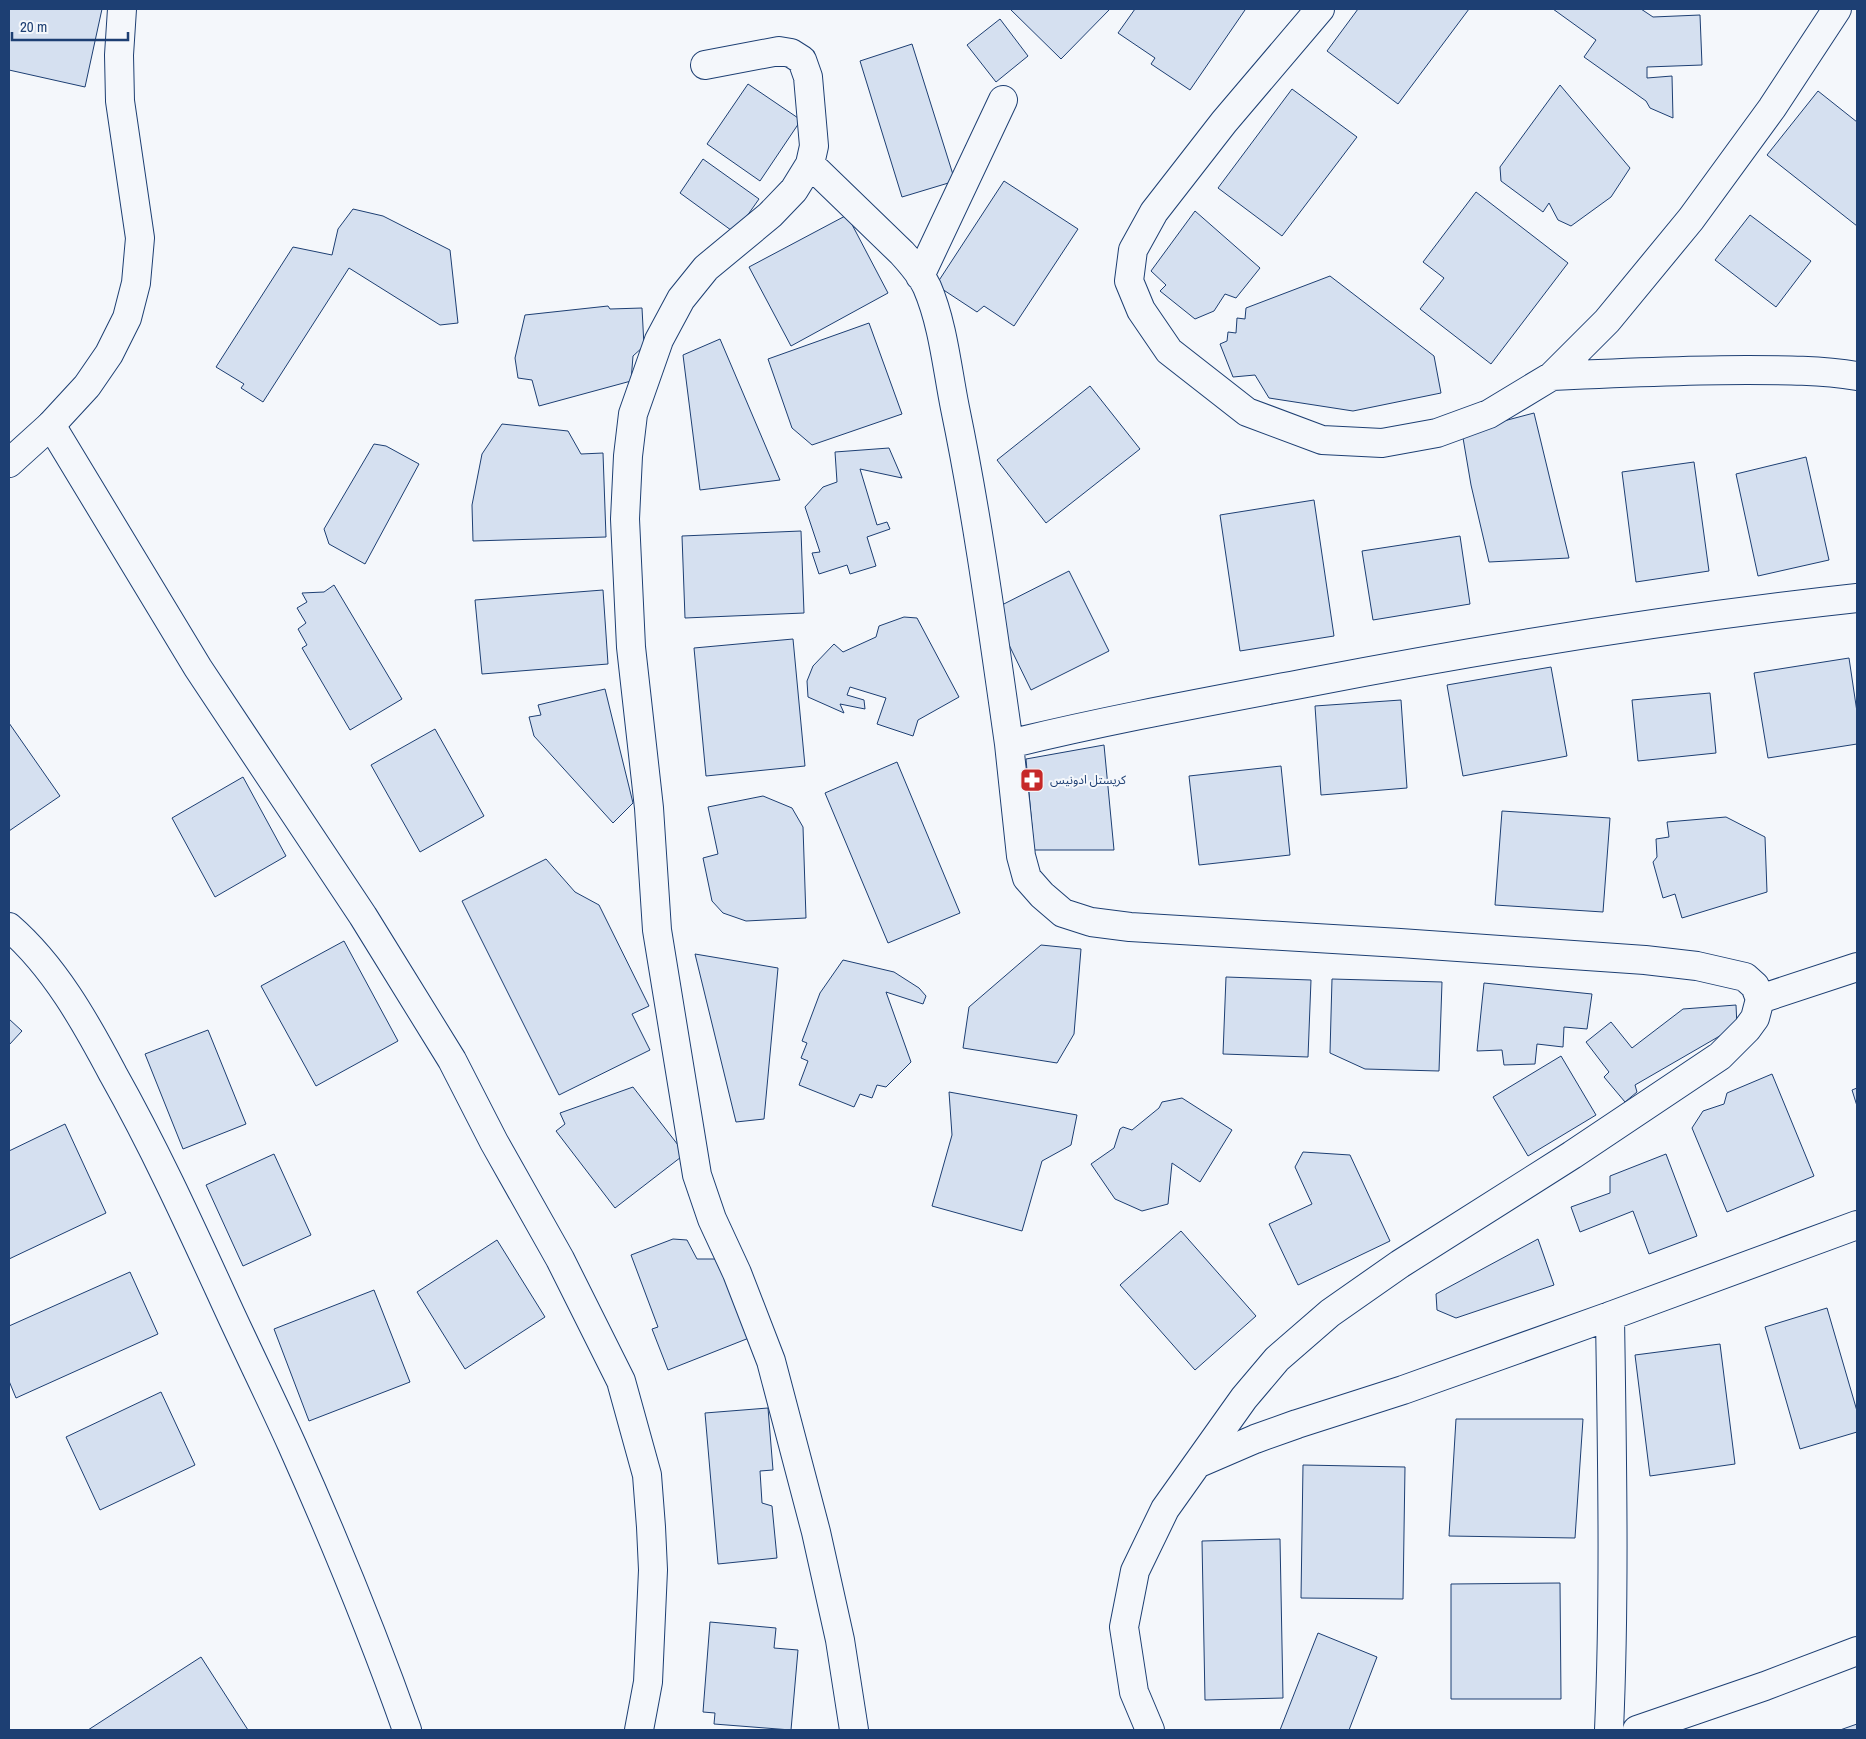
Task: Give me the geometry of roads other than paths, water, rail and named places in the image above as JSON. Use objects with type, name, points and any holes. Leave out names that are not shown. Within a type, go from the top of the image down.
[{"type":"street","points":[[9,463],[51,425],[87,386],[109,354],[126,318],[136,282],[140,238],[120,101],[119,55],[122,9]]},
{"type":"street","points":[[1320,9],[1224,122],[1154,212],[1133,250],[1129,281],[1141,310],[1169,350],[1247,412],[1322,440],[1382,442],[1437,433],[1489,414],[1552,376],[1607,320],[1691,219],[1772,108],[1837,9]]},
{"type":"street","points":[[705,64],[779,51],[790,53],[802,60],[808,77],[814,146],[810,164],[794,190],[770,215],[706,268],[681,300],[659,340],[633,414],[628,456],[625,519],[631,648],[650,808],[656,930],[697,1175],[712,1219],[771,1361],[816,1532],[840,1640],[854,1730]]},
{"type":"street","points":[[920,276],[1003,100]]},
{"type":"street","points":[[810,164],[902,254],[927,286],[938,323],[960,434],[989,599],[1009,744],[1021,856],[1027,878],[1042,895],[1063,913],[1091,922],[1130,927],[1410,944],[1697,966],[1745,977],[1755,986],[1760,999],[1755,1018],[1747,1029],[1720,1056],[1572,1155],[1400,1264],[1330,1313],[1277,1359],[1244,1398],[1165,1509],[1135,1571],[1124,1627],[1134,1692],[1150,1730]]},
{"type":"street","points":[[1552,376],[1684,370],[1790,370],[1841,373],[1857,376]]},
{"type":"street","points":[[51,425],[198,668],[363,916],[452,1060],[494,1142],[564,1267],[621,1381],[647,1475],[651,1527],[653,1570],[648,1682],[639,1730]]},
{"type":"street","points":[[1009,744],[1201,702],[1393,666],[1624,627],[1857,598]]},
{"type":"street","points":[[9,927],[45,964],[75,1008],[132,1106],[166,1174],[292,1446],[338,1551],[380,1653],[408,1730]]},
{"type":"street","points":[[1760,999],[1857,967]]},
{"type":"street","points":[[1197,1464],[1255,1439],[1402,1390],[1857,1225]]},
{"type":"street","points":[[1609,1730],[1613,1658],[1610,1316]]},
{"type":"street","points":[[1637,1730],[1765,1686],[1857,1651]]},
{"type":"place","name":"كريستل ادونيس","points":[[1032,780]]}]
